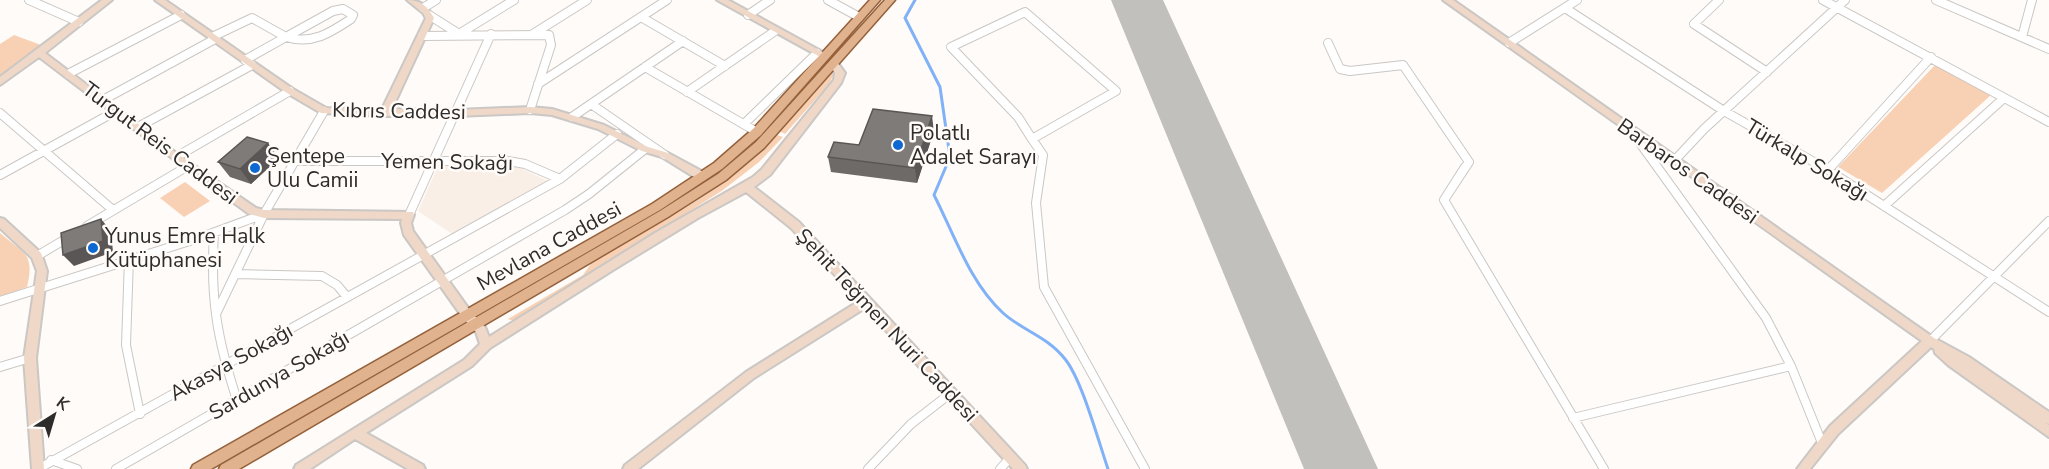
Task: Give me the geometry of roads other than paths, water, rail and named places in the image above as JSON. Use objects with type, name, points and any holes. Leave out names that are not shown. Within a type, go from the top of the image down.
[{"type":"main road","name":"Mevlana Caddesi","points":[[198,469],[664,214],[722,177],[760,145],[825,58],[875,0]]},
{"type":"main road","name":"Mevlana Caddesi","points":[[226,469],[703,177],[757,132],[825,58],[890,0]]},
{"type":"street","points":[[29,0],[79,22]]},
{"type":"street","points":[[0,82],[108,0]]},
{"type":"street","name":"Kıbrıs Caddesi","points":[[161,0],[290,91],[324,111],[457,113],[530,110],[572,117],[665,156]]},
{"type":"street","points":[[411,0],[459,34]]},
{"type":"street","points":[[426,11],[436,0]]},
{"type":"street","points":[[459,34],[514,0]]},
{"type":"street","points":[[568,0],[578,6]]},
{"type":"street","points":[[533,34],[587,0]]},
{"type":"street","points":[[538,84],[667,0]]},
{"type":"street","points":[[300,469],[468,363],[486,345],[685,220],[747,187],[766,172],[838,81],[840,73],[825,58],[721,0]]},
{"type":"street","points":[[748,15],[770,0]]},
{"type":"street","points":[[828,0],[859,17]]},
{"type":"street","name":"Barbaros Caddesi","points":[[1447,0],[1930,341],[1965,360],[2049,419]]},
{"type":"street","points":[[1509,43],[1577,0]]},
{"type":"street","points":[[1719,0],[1694,24],[1767,72]]},
{"type":"street","points":[[1824,0],[2049,122]]},
{"type":"street","points":[[1674,161],[1724,111],[1845,0]]},
{"type":"street","points":[[1936,0],[2049,49]]},
{"type":"street","points":[[2022,37],[2032,0]]},
{"type":"street","name":"Türkalp Sokağı","points":[[1565,8],[1724,111],[1828,170],[2049,312]]},
{"type":"street","points":[[103,100],[252,18],[286,37],[307,42],[316,40],[351,19],[353,15],[345,9],[338,9],[286,37],[249,62],[138,127]]},
{"type":"street","points":[[385,113],[429,23],[426,11]]},
{"type":"street","points":[[1032,139],[1116,91],[1025,12],[951,47],[1018,117],[1032,139],[1043,155],[1036,203],[1044,287],[1145,469]]},
{"type":"street","points":[[68,74],[181,15]]},
{"type":"street","points":[[641,17],[725,66]]},
{"type":"street","points":[[687,93],[775,31]]},
{"type":"street","points":[[486,345],[485,336],[441,280],[408,232],[406,223],[491,34]]},
{"type":"street","points":[[422,36],[545,34],[551,37],[551,45],[530,110]]},
{"type":"street","points":[[572,117],[683,41]]},
{"type":"street","points":[[1328,42],[1340,69],[1350,71],[1403,65],[1468,162],[1444,200]]},
{"type":"street","name":"Turgut Reis Caddesi","points":[[39,54],[243,206],[264,214],[409,215]]},
{"type":"street","points":[[1828,170],[1931,57]]},
{"type":"street","points":[[744,124],[825,58]]},
{"type":"street","points":[[645,67],[757,132]]},
{"type":"street","points":[[176,157],[290,91]]},
{"type":"street","points":[[1884,206],[2004,98]]},
{"type":"street","name":"Kıbrıs Caddesi","points":[[591,104],[665,156],[703,177]]},
{"type":"street","points":[[0,175],[116,111]]},
{"type":"street","points":[[216,314],[264,214],[324,111]]},
{"type":"street","points":[[0,113],[113,210]]},
{"type":"street","points":[[1631,130],[1766,318],[1791,366],[1822,443]]},
{"type":"street","name":"Akasya Sokağı","points":[[38,469],[560,179],[617,134]]},
{"type":"street","name":"Sardunya Sokağı","points":[[116,469],[571,207],[645,149]]},
{"type":"street","name":"Yemen Sokağı","points":[[294,161],[516,161],[560,179]]},
{"type":"street","points":[[37,256],[188,166]]},
{"type":"street","points":[[1444,200],[1465,167]]},
{"type":"street","name":"Şehit Teğmen Nuri Caddesi","points":[[747,187],[795,225],[1021,469]]},
{"type":"street","points":[[1444,200],[1604,469]]},
{"type":"street","points":[[0,300],[129,258],[214,234],[264,214]]},
{"type":"street","points":[[1803,469],[1822,443],[1930,341],[2049,221]]},
{"type":"street","points":[[0,222],[37,256],[42,271],[42,285],[30,358],[38,469]]},
{"type":"street","points":[[214,234],[212,290],[225,366],[237,400]]},
{"type":"street","points":[[129,258],[126,345],[140,414]]},
{"type":"street","points":[[236,274],[322,276],[337,285],[347,297]]},
{"type":"street","points":[[629,469],[750,375],[866,302]]},
{"type":"street","name":"Barbaros Caddesi","points":[[1930,341],[1952,362],[2049,432]]},
{"type":"street","points":[[0,367],[30,358]]},
{"type":"street","points":[[1573,418],[1791,366]]},
{"type":"street","points":[[868,469],[911,424],[951,393]]},
{"type":"street","points":[[355,433],[419,469]]},
{"type":"street","points":[[1000,469],[1010,458]]},
{"type":"street","points":[[51,460],[77,469]]},
{"type":"waterway","points":[[915,0],[905,18],[940,87],[950,157],[934,195],[972,273],[991,301],[1011,319],[1051,345],[1065,359],[1083,395],[1108,469]]},
{"type":"place","name":"Polatlı Adalet Sarayı","points":[[898,145]]},
{"type":"place","name":"Şentepe Ulu Camii","points":[[255,168]]},
{"type":"place","name":"Yunus Emre Halk Kütüphanesi","points":[[93,248]]}]
